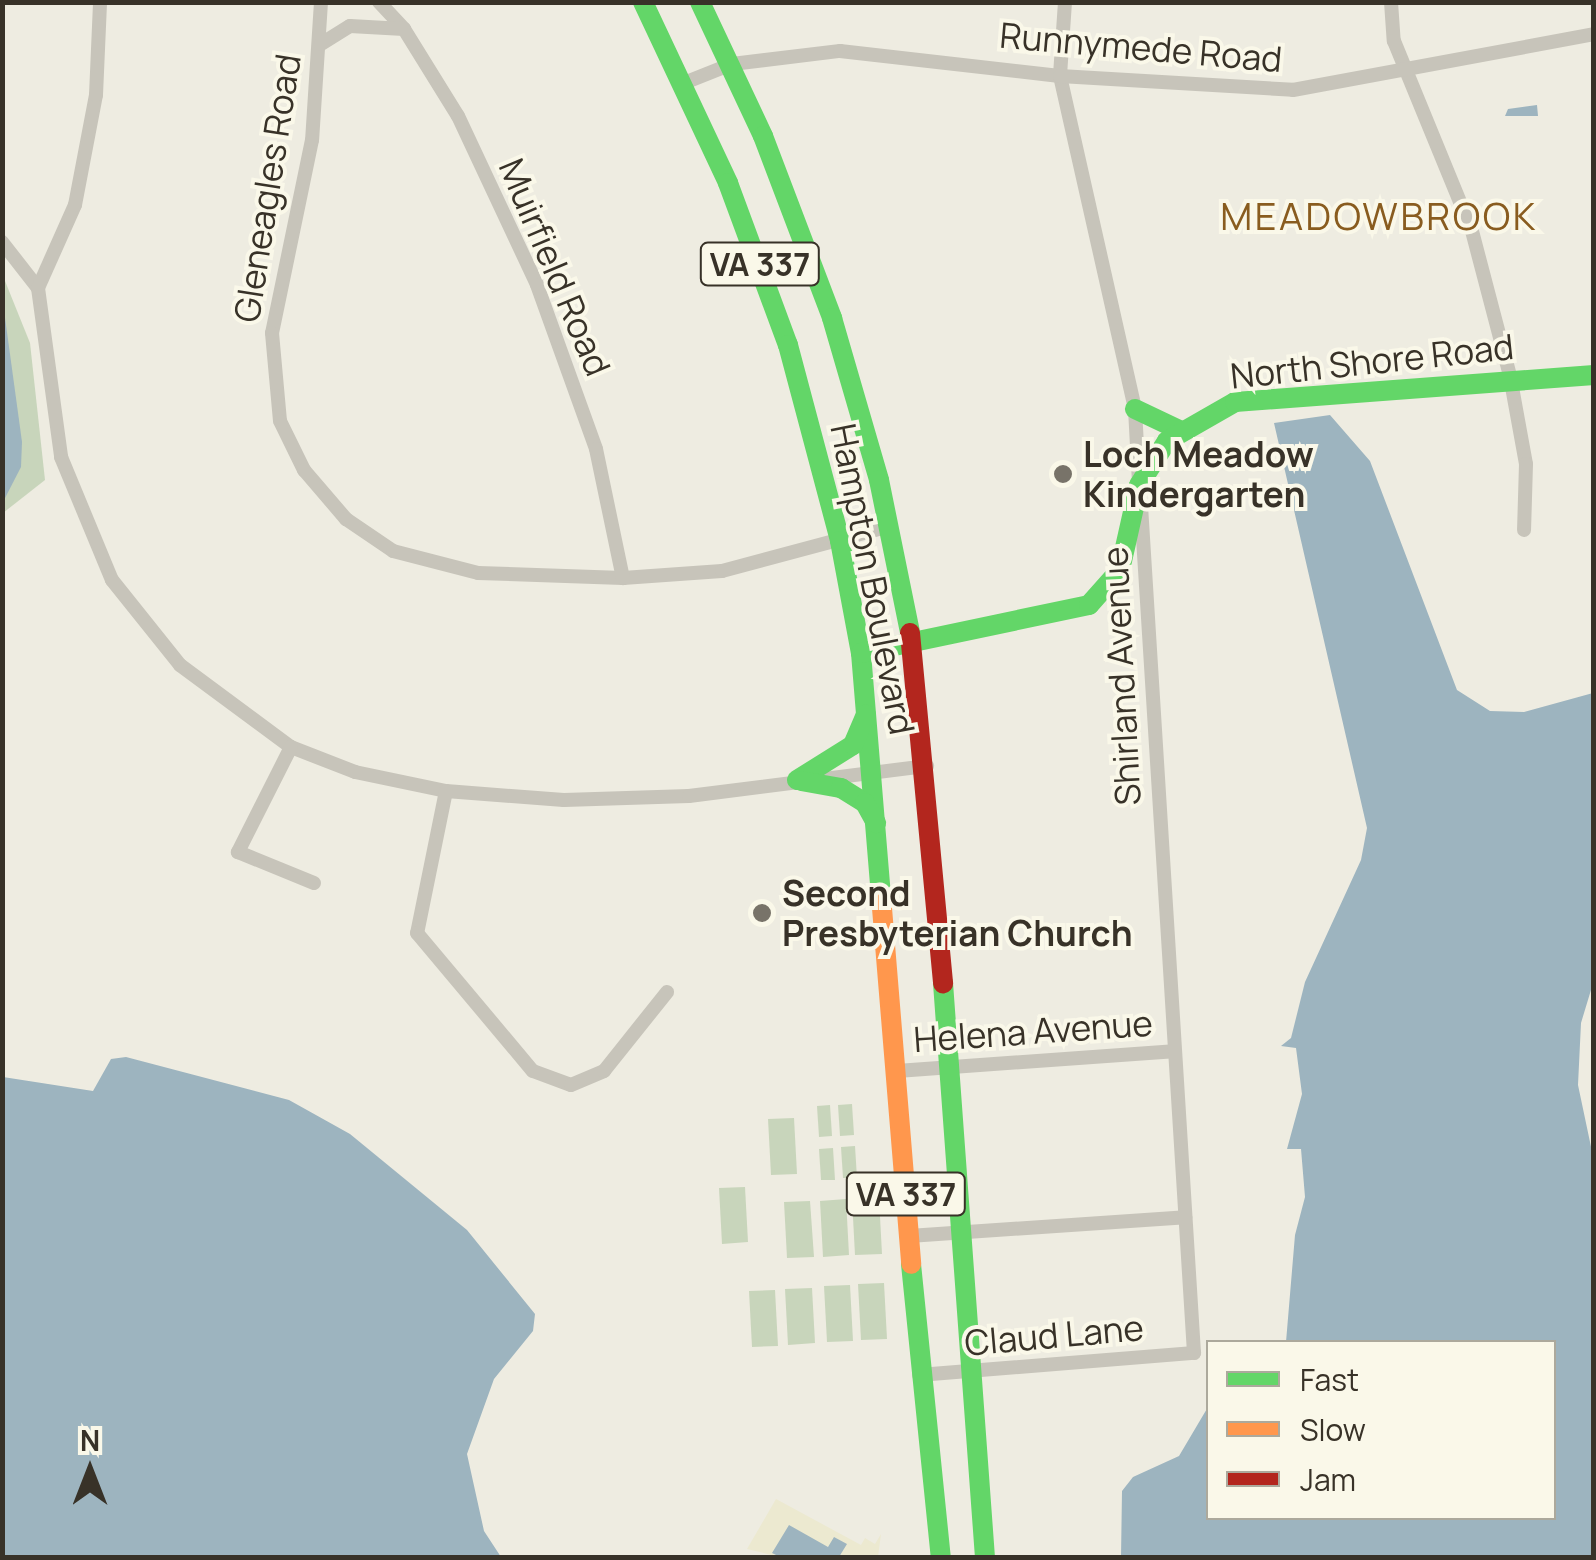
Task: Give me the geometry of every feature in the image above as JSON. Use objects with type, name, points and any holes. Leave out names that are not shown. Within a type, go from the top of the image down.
[{"type":"main road","name":"Hampton Boulevard","points":[[643,2],[684,82],[765,278],[840,540],[862,653],[876,770],[920,1375],[941,1558]]},
{"type":"main road","name":"Hampton Boulevard","points":[[700,2],[732,64],[818,274],[890,526],[912,645],[927,766],[985,1558]]},
{"type":"main road","name":"North Shore Road","points":[[862,653],[1089,605],[1120,570],[1140,485],[1179,430],[1235,402],[1510,376],[1594,375]]},
{"type":"main road","points":[[1134,410],[1179,430]]},
{"type":"main road","points":[[797,780],[853,745],[868,701]]},
{"type":"main road","points":[[797,780],[857,796],[880,830]]},
{"type":"street","points":[[38,288],[75,205],[96,95],[100,2]]},
{"type":"street","name":"Gleneagles Road","points":[[321,2],[312,140],[272,332],[280,421],[304,470],[346,518],[393,551],[478,572],[623,578],[722,571],[890,526]]},
{"type":"street","name":"Muirfield Road","points":[[379,2],[404,29],[458,116],[537,285],[596,450],[623,578]]},
{"type":"street","name":"Shirland Avenue","points":[[1065,2],[1060,76],[1134,410],[1194,1353]]},
{"type":"street","points":[[1391,2],[1406,73],[1472,231],[1510,376],[1526,464],[1524,530]]},
{"type":"street","points":[[321,44],[366,23],[404,29]]},
{"type":"street","name":"Runnymede Road","points":[[684,82],[732,64],[840,52],[900,53],[1060,76],[1293,90],[1406,73],[1594,34]]},
{"type":"street","points":[[4,242],[38,288],[61,457],[104,566],[180,666],[291,747],[355,772],[446,791],[612,800],[927,766]]},
{"type":"street","points":[[291,747],[238,852],[314,883]]},
{"type":"street","points":[[446,791],[417,933],[534,1071],[571,1084],[604,1071],[666,992]]},
{"type":"street","name":"Helena Avenue","points":[[897,1071],[1172,1051]]},
{"type":"street","points":[[909,1236],[1185,1217]]},
{"type":"street","name":"Claud Lane","points":[[920,1375],[1194,1353]]},
{"type":"green space","points":[[3,276],[30,343],[45,480],[3,513]]},
{"type":"green space","points":[[852,1104],[854,1135],[840,1136],[838,1105]]},
{"type":"green space","points":[[830,1105],[832,1136],[819,1137],[817,1106]]},
{"type":"green space","points":[[794,1118],[797,1174],[771,1175],[768,1119]]},
{"type":"green space","points":[[855,1146],[857,1178],[843,1178],[841,1147]]},
{"type":"green space","points":[[833,1148],[835,1180],[821,1180],[819,1149]]},
{"type":"green space","points":[[745,1187],[748,1242],[722,1244],[719,1188]]},
{"type":"green space","points":[[879,1198],[882,1254],[855,1255],[852,1199]]},
{"type":"green space","points":[[846,1199],[849,1255],[823,1257],[820,1201]]},
{"type":"green space","points":[[810,1201],[814,1257],[787,1258],[784,1202]]},
{"type":"green space","points":[[884,1283],[887,1339],[861,1340],[858,1284]]},
{"type":"green space","points":[[850,1285],[853,1341],[827,1342],[824,1286]]},
{"type":"green space","points":[[812,1288],[815,1343],[788,1345],[785,1289]]},
{"type":"green space","points":[[775,1290],[778,1346],[752,1347],[749,1291]]},
{"type":"shaded area","points":[[776,1499],[861,1545],[865,1538],[875,1544],[881,1534],[878,1557],[839,1557],[846,1544],[773,1554],[780,1557],[747,1549]]},
{"type":"water","points":[[1537,105],[1538,116],[1505,116],[1508,109]]},
{"type":"water","points":[[3,303],[22,442],[21,467],[3,502]]},
{"type":"water","points":[[1330,415],[1370,461],[1457,690],[1490,711],[1524,712],[1593,693],[1594,980],[1581,1023],[1578,1085],[1594,1161],[1593,1557],[1121,1557],[1122,1491],[1133,1477],[1179,1456],[1206,1410],[1206,1520],[1556,1520],[1556,1340],[1286,1340],[1295,1235],[1305,1197],[1301,1149],[1287,1149],[1302,1094],[1296,1048],[1281,1046],[1291,1038],[1305,982],[1361,860],[1367,828],[1274,423]]},
{"type":"water","points":[[126,1057],[289,1100],[350,1134],[467,1230],[535,1314],[533,1331],[494,1379],[467,1454],[484,1531],[501,1557],[3,1557],[3,1077],[93,1091],[111,1059]]},
{"type":"water","points":[[789,1525],[828,1547],[834,1537],[847,1544],[839,1557],[780,1557],[772,1553]]},
{"type":"traffic: fast","points":[[643,2],[728,183],[788,345],[840,541],[861,653],[881,896]]},
{"type":"traffic: fast","points":[[700,2],[763,136],[832,318],[879,480],[910,633]]},
{"type":"traffic: fast","points":[[861,653],[1089,605],[1120,570],[1139,485],[1167,441],[1235,402],[1594,375]]},
{"type":"traffic: fast","points":[[1135,409],[1179,430]]},
{"type":"traffic: fast","points":[[797,780],[853,745],[866,715]]},
{"type":"traffic: fast","points":[[801,781],[841,788],[865,803],[876,823]]},
{"type":"traffic: fast","points":[[943,983],[985,1558]]},
{"type":"traffic: fast","points":[[911,1264],[941,1558]]},
{"type":"traffic: slow","points":[[881,896],[911,1264]]},
{"type":"traffic: jam","points":[[910,633],[943,983]]},
{"type":"place","name":"Loch Meadow Kindergarten","points":[[1063,474]]},
{"type":"place","name":"Second Presbyterian Church","points":[[762,913]]},
{"type":"district","name":"MEADOWBROOK","points":[[1379,216]]}]
